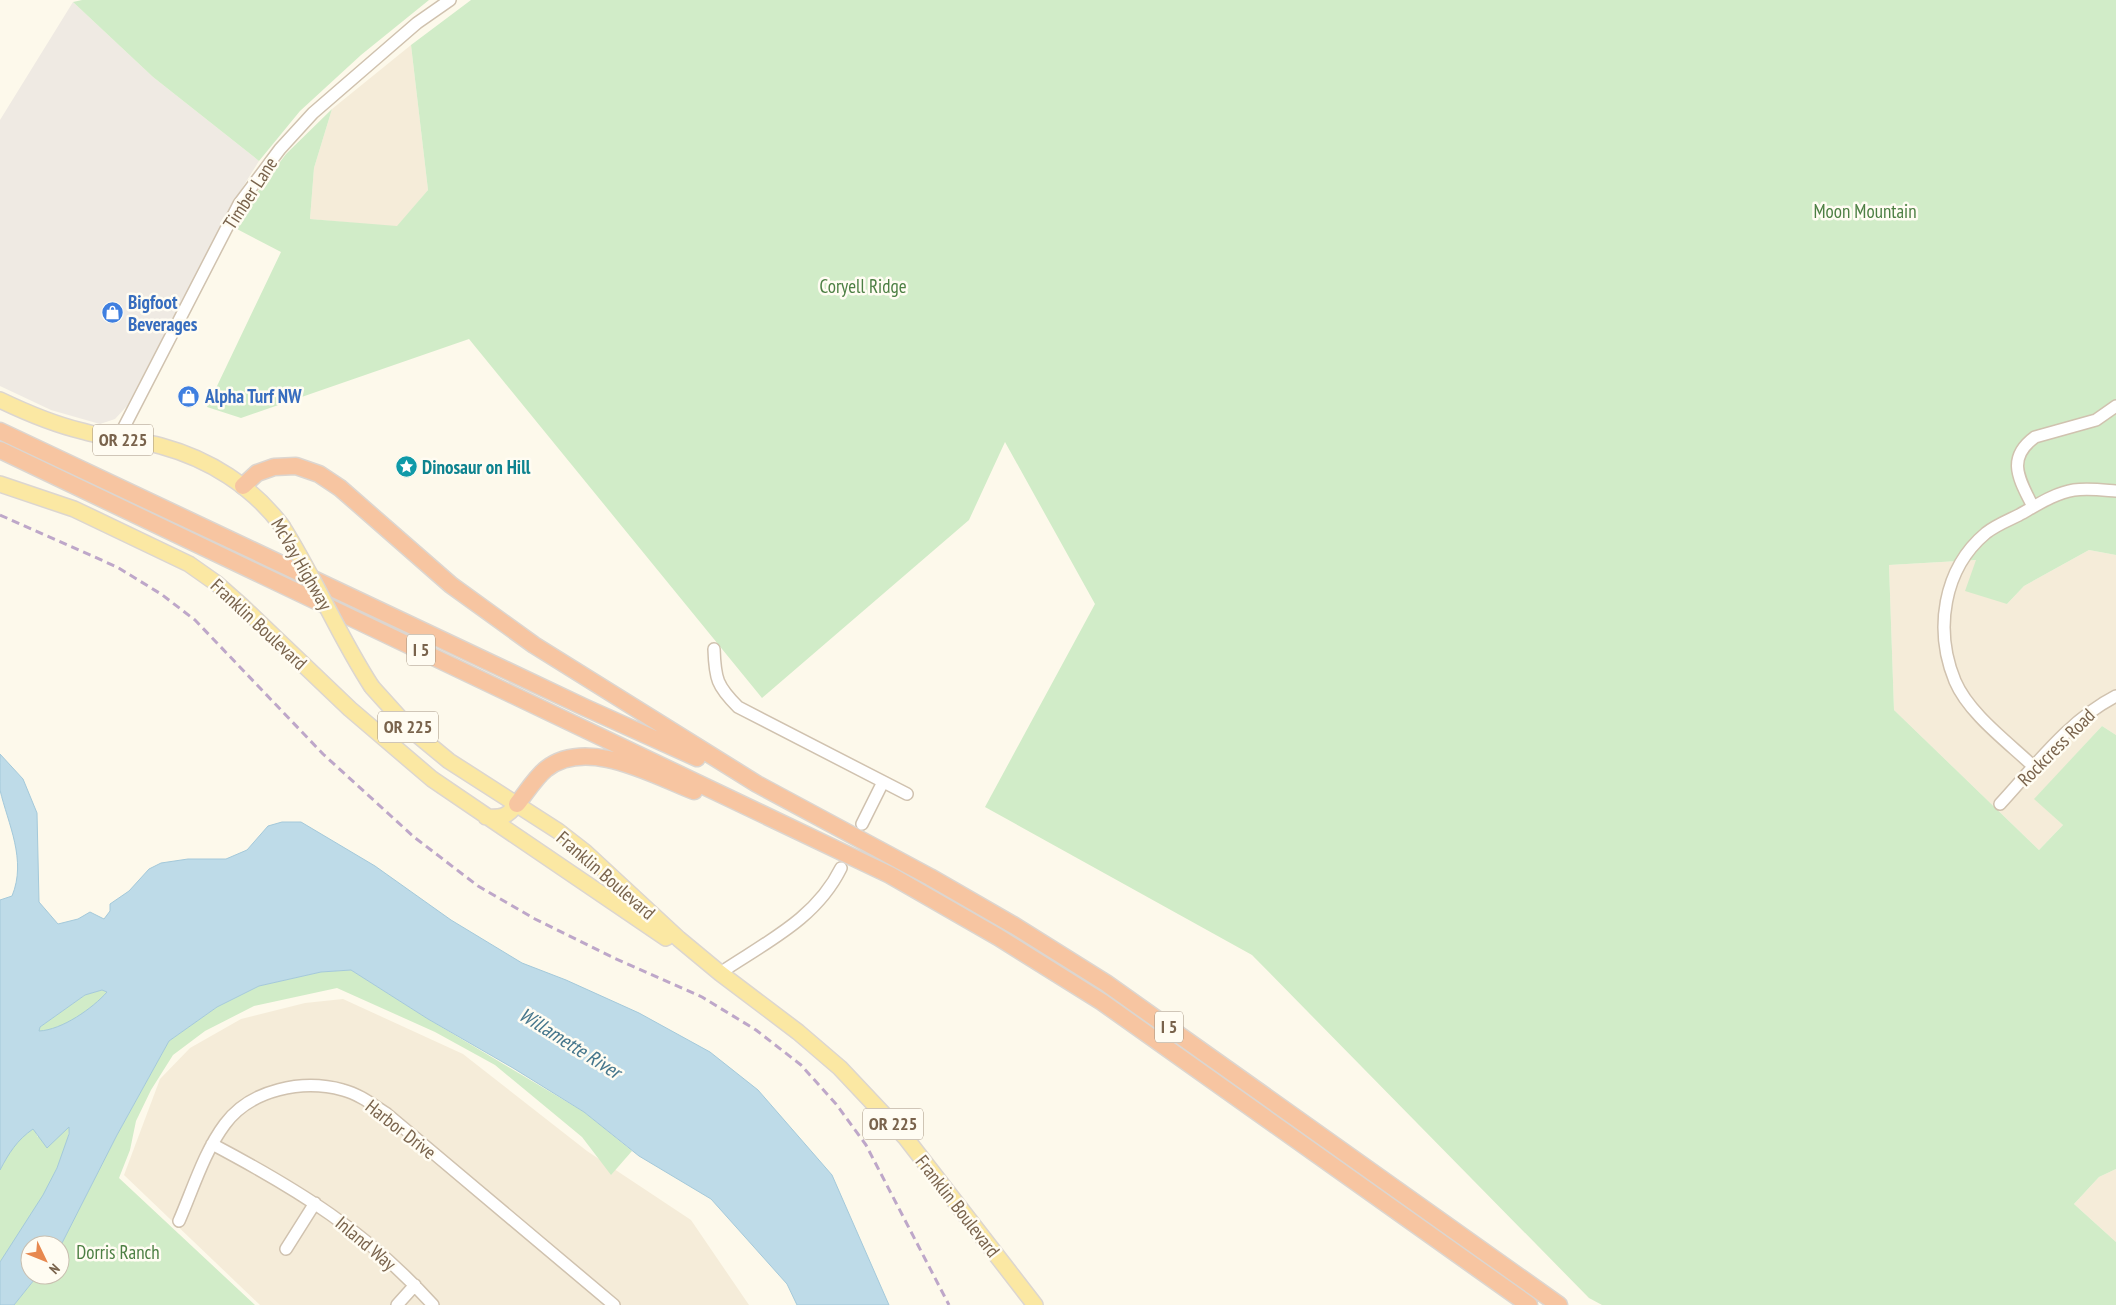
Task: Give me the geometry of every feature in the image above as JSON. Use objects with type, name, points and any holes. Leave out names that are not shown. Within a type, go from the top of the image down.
[{"type":"highway","name":"I 5","points":[[0,431],[586,708],[757,784],[938,882],[1015,926],[1106,982],[1559,1305]]},
{"type":"highway","name":"I 5","points":[[0,450],[890,875],[990,932],[1102,1002],[1529,1305]]},
{"type":"highway","points":[[243,486],[257,473],[274,467],[296,466],[319,474],[340,488],[451,585],[534,645],[757,784]]},
{"type":"highway","points":[[517,804],[546,769],[562,760],[581,756],[598,757],[629,765],[828,845]]},
{"type":"main road","name":"McVay Highway","points":[[0,400],[43,420],[119,440],[159,445],[188,454],[219,469],[243,486],[268,506],[299,551],[356,662],[390,710],[450,761],[517,804]]},
{"type":"main road","name":"Franklin Boulevard","points":[[0,484],[74,509],[188,564],[216,583],[350,709],[432,779],[720,973]]},
{"type":"main road","name":"Franklin Boulevard","points":[[517,804],[585,852],[679,939],[812,1044],[870,1098],[905,1137],[1035,1305]]},
{"type":"main road","points":[[486,817],[502,818],[507,816],[517,804]]},
{"type":"street","name":"Timber Lane","points":[[119,440],[239,204],[280,149],[313,113],[417,23],[450,0]]},
{"type":"street","points":[[2033,507],[2017,470],[2018,459],[2028,442],[2035,437],[2096,420],[2116,406]]},
{"type":"street","points":[[2034,767],[1979,715],[1956,683],[1949,662],[1945,636],[1945,610],[1949,588],[1958,566],[1972,547],[1988,531],[2061,493],[2076,490],[2116,491]]},
{"type":"street","points":[[714,649],[715,673],[723,692],[738,707],[907,794]]},
{"type":"street","name":"Rockcress Road","points":[[2000,804],[2085,714],[2116,696]]},
{"type":"street","points":[[862,824],[883,782]]},
{"type":"street","points":[[720,973],[786,930],[813,909],[834,883],[841,868]]},
{"type":"street","name":"Harbor Drive","points":[[179,1221],[212,1144],[225,1123],[246,1105],[269,1093],[295,1086],[322,1086],[345,1090],[368,1100],[386,1114],[614,1305]]},
{"type":"street","name":"Inland Way","points":[[212,1144],[269,1174],[316,1203],[375,1247],[433,1305]]},
{"type":"street","name":"Inland Way","points":[[286,1249],[316,1203]]},
{"type":"street","points":[[397,1305],[415,1285]]},
{"type":"shaded area","points":[[73,2],[153,77],[259,161],[234,201],[127,406],[115,419],[100,424],[51,410],[0,386],[0,120]]},
{"type":"shaded area","points":[[411,45],[428,190],[397,227],[310,219],[314,168],[332,109]]},
{"type":"shaded area","points":[[2089,550],[2116,555],[2116,735],[2102,726],[2035,799],[2063,825],[2039,850],[1894,710],[1889,565],[1977,560],[2007,604],[2024,586]]},
{"type":"shaded area","points":[[343,999],[463,1054],[587,1151],[691,1220],[749,1305],[260,1305],[124,1175],[160,1079],[190,1048],[241,1019],[305,1003]]},
{"type":"shaded area","points":[[2116,1169],[2116,1242],[2074,1204],[2099,1177]]},
{"type":"green space","points":[[82,0],[429,0],[361,55],[300,111],[259,161],[153,77],[73,2]]},
{"type":"green space","points":[[471,0],[2116,0],[2116,555],[2089,550],[2024,586],[2007,604],[1965,591],[1976,560],[1889,565],[1894,710],[2039,850],[2063,825],[2034,799],[2102,726],[2116,735],[2116,1169],[2099,1177],[2074,1204],[2116,1242],[2116,1305],[1602,1305],[1589,1298],[1252,955],[985,807],[1095,604],[1005,442],[969,520],[762,698],[469,339],[241,418],[207,407],[281,252],[235,228],[253,198],[286,154],[332,109],[314,168],[310,219],[397,226],[428,190],[411,45]]},
{"type":"green space","name":"Dorris Ranch","points":[[351,970],[428,1019],[584,1112],[632,1151],[611,1175],[582,1137],[495,1065],[435,1032],[337,988],[254,1006],[205,1031],[173,1055],[151,1090],[136,1121],[130,1150],[119,1178],[255,1305],[14,1305],[30,1285],[70,1285],[70,1235],[66,1235],[117,1135],[169,1041],[217,1007],[259,986],[321,972]]},
{"type":"green space","points":[[102,990],[108,992],[76,1018],[58,1027],[39,1032],[40,1027],[85,995]]},
{"type":"green space","points":[[69,1126],[62,1157],[43,1196],[0,1262],[0,1170],[19,1139],[33,1128],[38,1137]]},
{"type":"water","name":"Willamette River","points":[[0,754],[23,779],[37,813],[39,902],[58,924],[78,919],[90,912],[104,919],[110,911],[110,904],[129,891],[149,869],[161,863],[188,859],[226,859],[247,850],[268,826],[282,822],[301,822],[375,866],[451,920],[522,963],[566,980],[639,1013],[710,1052],[758,1090],[832,1175],[889,1305],[797,1305],[787,1284],[711,1199],[639,1156],[584,1112],[428,1019],[351,970],[321,972],[259,986],[217,1007],[169,1041],[117,1135],[66,1235],[20,1235],[20,1285],[30,1285],[14,1305],[0,1305],[0,1262],[43,1195],[57,1168],[69,1134],[69,1127],[47,1148],[33,1129],[14,1147],[0,1170],[0,900],[12,896],[18,869],[15,842],[0,790]],"holes":[[[102,990],[107,992],[94,1005],[57,1027],[39,1031],[40,1027],[85,995]]]},
{"type":"railway","points":[[0,515],[117,567],[161,594],[195,620],[323,754],[414,837],[478,886],[535,919],[614,958],[702,997],[756,1030],[801,1065],[836,1104],[866,1145],[949,1305]]},
{"type":"place","name":"Bigfoot Beverages","points":[[112,313]]},
{"type":"place","name":"Alpha Turf NW","points":[[189,396]]},
{"type":"place","name":"Dinosaur on Hill","points":[[406,467]]},
{"type":"park label","name":"Moon Mountain","points":[[1865,211]]},
{"type":"park label","name":"Coryell Ridge","points":[[863,286]]}]
